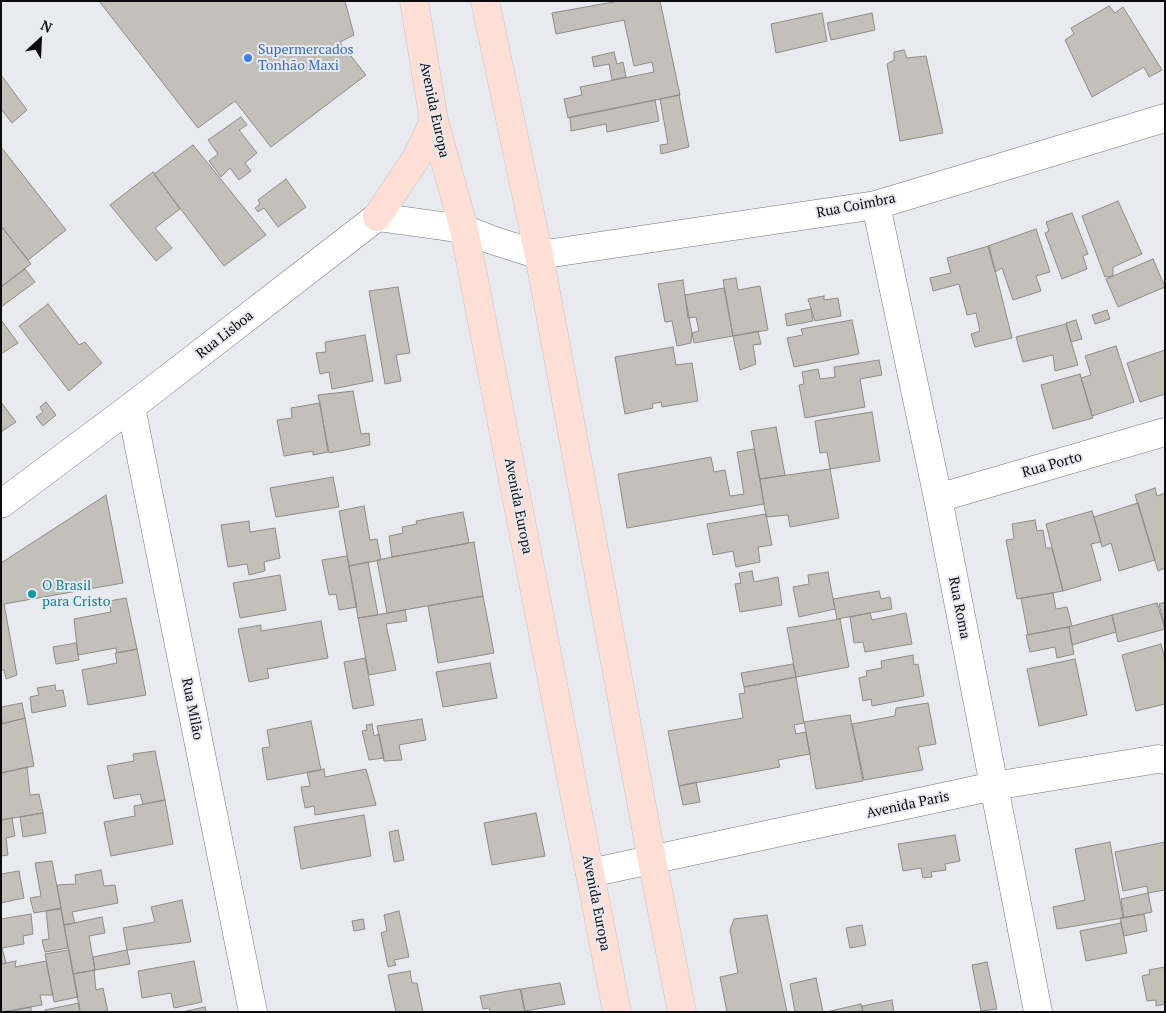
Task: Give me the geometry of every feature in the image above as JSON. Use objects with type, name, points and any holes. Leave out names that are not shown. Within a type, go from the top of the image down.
[{"type":"main road","name":"Avenida Europa","points":[[414,1],[434,122],[464,229],[617,1012]]},
{"type":"main road","points":[[485,1],[539,255],[682,1012]]},
{"type":"main road","points":[[377,217],[417,158],[434,122]]},
{"type":"street","name":"Rua Coimbra","points":[[539,255],[876,204],[1165,118]]},
{"type":"street","name":"Rua Roma","points":[[876,204],[938,498],[1038,1012]]},
{"type":"street","points":[[377,217],[464,229],[539,255]]},
{"type":"street","name":"Rua Lisboa","points":[[1,504],[132,407],[377,217]]},
{"type":"street","name":"Rua Milão","points":[[132,407],[253,1012]]},
{"type":"street","name":"Rua Porto","points":[[938,498],[1165,432]]},
{"type":"street","name":"Avenida Paris","points":[[590,873],[994,786],[1162,758]]},
{"type":"building","name":"Supermercados Tonhão Maxi","points":[[99,1],[345,1],[354,35],[340,42],[366,75],[271,147],[235,101],[198,128]]},
{"type":"building","points":[[619,1],[660,1],[680,95],[568,118],[564,99],[582,95],[580,87],[654,72],[652,62],[634,66],[624,20],[556,34],[552,13]]},
{"type":"building","points":[[1109,6],[1115,13],[1123,7],[1162,70],[1149,77],[1144,67],[1092,97],[1065,40],[1074,34],[1071,28]]},
{"type":"building","points":[[822,13],[827,41],[776,53],[771,24]]},
{"type":"building","points":[[872,13],[875,30],[831,40],[827,23]]},
{"type":"building","points":[[904,50],[907,58],[926,56],[943,133],[900,141],[887,64],[894,60],[894,52]]},
{"type":"building","points":[[614,52],[617,64],[623,62],[626,77],[612,80],[609,64],[594,67],[592,57]]},
{"type":"building","points":[[1,75],[27,110],[12,123],[1,109]]},
{"type":"building","points":[[679,95],[689,147],[661,154],[660,145],[668,144],[660,99]]},
{"type":"building","points":[[655,100],[659,121],[607,132],[606,124],[571,131],[570,117]]},
{"type":"building","points":[[241,117],[247,125],[239,130],[257,153],[245,163],[251,171],[239,180],[230,168],[221,177],[209,161],[218,154],[208,140]]},
{"type":"building","points":[[193,145],[266,235],[224,266],[154,174]]},
{"type":"building","points":[[1,147],[66,230],[28,260],[1,226]]},
{"type":"building","points":[[153,172],[180,209],[155,228],[172,248],[156,261],[110,205]]},
{"type":"building","points":[[286,179],[306,207],[278,227],[264,208],[258,212],[255,208],[260,204],[258,200]]},
{"type":"building","points":[[1118,201],[1142,254],[1113,267],[1113,276],[1105,277],[1082,216]]},
{"type":"building","points":[[1072,213],[1088,254],[1083,256],[1087,269],[1062,279],[1045,233],[1049,231],[1046,222]]},
{"type":"building","points":[[1,226],[31,264],[1,287]]},
{"type":"building","points":[[1036,229],[1050,272],[1036,276],[1041,291],[1013,300],[1002,268],[995,272],[988,246]]},
{"type":"building","points":[[989,246],[1012,338],[975,347],[971,334],[980,331],[976,313],[967,315],[959,284],[933,291],[930,278],[951,273],[947,258]]},
{"type":"building","points":[[1153,259],[1165,287],[1118,307],[1106,279]]},
{"type":"building","points":[[25,269],[35,282],[1,307],[1,287]]},
{"type":"building","points":[[736,278],[738,290],[760,286],[768,330],[733,336],[723,280]]},
{"type":"building","points":[[683,280],[692,333],[691,343],[677,346],[672,321],[665,322],[658,284]]},
{"type":"building","points":[[398,287],[410,353],[396,355],[401,381],[385,384],[369,291]]},
{"type":"building","points":[[724,288],[733,336],[694,343],[692,333],[699,331],[696,317],[689,318],[685,295]]},
{"type":"building","points":[[824,296],[824,300],[838,298],[841,316],[815,321],[808,299]]},
{"type":"building","points":[[48,304],[79,345],[85,342],[102,363],[69,391],[19,326]]},
{"type":"building","points":[[811,309],[813,321],[787,326],[785,314]]},
{"type":"building","points":[[1107,310],[1110,319],[1095,324],[1092,315]]},
{"type":"building","points":[[1,320],[18,343],[1,354]]},
{"type":"building","points":[[852,320],[859,354],[794,367],[787,338],[803,335],[801,329]]},
{"type":"building","points":[[1076,320],[1082,339],[1071,342],[1066,323]]},
{"type":"building","points":[[1066,324],[1078,365],[1055,371],[1053,355],[1023,362],[1016,337]]},
{"type":"building","points":[[758,331],[761,344],[753,345],[756,364],[740,370],[733,336]]},
{"type":"building","points":[[365,335],[373,381],[332,389],[329,372],[320,374],[316,353],[326,352],[325,342]]},
{"type":"building","points":[[1116,346],[1134,402],[1092,416],[1081,378],[1091,375],[1085,356]]},
{"type":"building","points":[[673,347],[676,365],[692,363],[698,401],[662,407],[661,402],[652,404],[653,408],[625,414],[615,357]]},
{"type":"building","points":[[1165,350],[1165,394],[1140,402],[1127,363]]},
{"type":"building","points":[[879,360],[882,375],[860,379],[865,407],[805,418],[799,385],[804,384],[802,372],[818,369],[820,379],[835,377],[834,367]]},
{"type":"building","points":[[1080,374],[1093,418],[1053,429],[1041,385]]},
{"type":"building","points":[[353,391],[361,434],[369,433],[370,445],[329,453],[318,395]]},
{"type":"building","points":[[1,402],[16,422],[1,432]]},
{"type":"building","points":[[46,402],[56,415],[43,426],[36,417],[43,412],[40,407]]},
{"type":"building","points":[[320,403],[328,452],[313,455],[313,451],[284,456],[277,420],[292,418],[291,408]]},
{"type":"building","points":[[872,412],[880,461],[830,469],[827,452],[820,453],[815,421]]},
{"type":"building","points":[[776,427],[785,475],[760,479],[751,431]]},
{"type":"building","points":[[754,449],[764,504],[627,528],[618,474],[711,457],[714,472],[725,470],[730,496],[744,494],[737,452]]},
{"type":"building","points":[[830,469],[839,518],[790,527],[788,515],[766,517],[760,479]]},
{"type":"building","points":[[333,477],[339,507],[276,517],[270,488]]},
{"type":"building","points":[[1155,488],[1157,496],[1165,493],[1165,568],[1158,571],[1135,495]]},
{"type":"building","name":"O Brasil para Cristo","points":[[106,495],[123,583],[4,604],[17,675],[6,679],[4,670],[1,670],[1,563]]},
{"type":"building","points":[[1138,503],[1155,560],[1119,571],[1111,543],[1102,547],[1094,517]]},
{"type":"building","points":[[364,506],[370,540],[377,539],[381,560],[349,566],[339,511]]},
{"type":"building","points":[[1092,511],[1101,542],[1091,544],[1101,580],[1063,591],[1046,524]]},
{"type":"building","points":[[463,512],[469,543],[392,557],[389,536],[403,533],[402,527],[417,524],[416,521]]},
{"type":"building","points":[[766,514],[772,545],[758,547],[760,562],[736,567],[733,551],[713,555],[707,524]]},
{"type":"building","points":[[1035,520],[1037,531],[1043,530],[1046,548],[1052,548],[1063,591],[1017,599],[1006,540],[1014,539],[1012,524]]},
{"type":"building","points":[[249,521],[250,532],[275,528],[280,558],[264,562],[265,571],[249,575],[247,564],[228,567],[221,525]]},
{"type":"building","points":[[474,542],[483,596],[387,613],[377,560]]},
{"type":"building","points":[[347,556],[357,607],[339,610],[336,594],[329,595],[322,560]]},
{"type":"building","points":[[368,562],[378,615],[358,618],[349,566]]},
{"type":"building","points":[[752,571],[754,582],[778,577],[782,605],[740,612],[735,584],[741,583],[739,573]]},
{"type":"building","points":[[828,572],[835,609],[799,617],[793,587],[809,584],[808,575]]},
{"type":"building","points":[[280,575],[286,610],[240,618],[233,583]]},
{"type":"building","points":[[879,591],[881,599],[890,597],[892,609],[837,619],[833,599]]},
{"type":"building","points":[[1053,593],[1056,609],[1067,607],[1072,626],[1028,635],[1021,598]]},
{"type":"building","points":[[483,596],[494,653],[438,663],[428,606]]},
{"type":"building","points":[[126,598],[137,649],[117,653],[116,648],[78,655],[74,619],[111,612],[109,601]]},
{"type":"building","points":[[1165,602],[1165,627],[1159,604]]},
{"type":"building","points":[[1157,603],[1165,629],[1118,642],[1112,615]]},
{"type":"building","points":[[405,610],[407,621],[386,624],[396,670],[369,675],[358,618]]},
{"type":"building","points":[[870,613],[872,620],[906,613],[912,644],[865,652],[863,642],[854,643],[850,617]]},
{"type":"building","points":[[1112,615],[1116,632],[1072,645],[1069,627]]},
{"type":"building","points":[[840,619],[849,667],[796,677],[787,628]]},
{"type":"building","points":[[321,621],[328,658],[267,669],[269,678],[249,682],[238,629],[261,625],[261,631]]},
{"type":"building","points":[[1069,627],[1074,654],[1057,658],[1055,647],[1030,652],[1026,635]]},
{"type":"building","points":[[76,643],[79,660],[56,664],[53,647]]},
{"type":"building","points":[[1161,644],[1165,660],[1165,704],[1136,711],[1122,655]]},
{"type":"building","points":[[137,649],[146,695],[88,705],[82,670],[117,663],[115,653]]},
{"type":"building","points":[[913,655],[914,665],[918,664],[924,696],[872,706],[871,699],[863,701],[859,678],[867,676],[866,671],[882,668],[881,661]]},
{"type":"building","points":[[365,658],[374,705],[353,709],[344,662]]},
{"type":"building","points":[[1075,659],[1087,715],[1039,726],[1027,669]]},
{"type":"building","points":[[490,663],[497,698],[443,707],[436,672]]},
{"type":"building","points":[[793,664],[796,677],[744,687],[741,673]]},
{"type":"building","points":[[796,677],[804,723],[794,725],[796,734],[806,732],[810,754],[778,760],[780,767],[679,786],[668,731],[743,718],[739,694],[745,693],[744,687]]},
{"type":"building","points":[[55,685],[56,691],[63,690],[66,706],[32,713],[30,697],[39,695],[37,688]]},
{"type":"building","points":[[22,703],[25,718],[2,724],[1,707]]},
{"type":"building","points":[[928,703],[936,744],[918,747],[923,770],[864,780],[852,724],[895,716],[896,708]]},
{"type":"building","points":[[850,715],[863,781],[816,789],[804,722]]},
{"type":"building","points":[[25,718],[34,766],[1,773],[1,724]]},
{"type":"building","points":[[422,719],[426,740],[399,745],[402,760],[384,761],[377,726]]},
{"type":"building","points":[[311,721],[321,770],[267,780],[262,748],[270,747],[267,730]]},
{"type":"building","points":[[372,724],[374,736],[379,734],[384,758],[369,760],[362,731],[367,730],[366,725]]},
{"type":"building","points":[[155,751],[165,800],[143,804],[140,794],[114,799],[107,766],[134,761],[133,754]]},
{"type":"building","points":[[27,767],[30,795],[39,794],[43,813],[1,820],[1,773]]},
{"type":"building","points":[[324,769],[325,777],[366,769],[376,805],[315,815],[314,806],[305,808],[301,787],[310,786],[307,772]]},
{"type":"building","points":[[696,782],[700,802],[683,805],[679,786]]},
{"type":"building","points":[[165,800],[173,844],[111,856],[104,822],[135,816],[134,806]]},
{"type":"building","points":[[43,813],[46,833],[23,837],[20,817]]},
{"type":"building","points":[[536,813],[545,856],[492,865],[484,823]]},
{"type":"building","points":[[364,815],[371,856],[301,869],[294,827]]},
{"type":"building","points":[[12,818],[15,836],[6,838],[8,855],[1,856],[1,820]]},
{"type":"building","points":[[398,830],[404,860],[394,862],[389,832]]},
{"type":"building","points":[[955,835],[960,861],[945,864],[946,870],[931,872],[932,877],[923,878],[921,868],[903,871],[898,844]]},
{"type":"building","points":[[1110,842],[1123,918],[1057,929],[1053,907],[1085,900],[1075,849]]},
{"type":"building","points":[[1165,842],[1165,890],[1148,893],[1147,886],[1123,891],[1115,852]]},
{"type":"building","points":[[52,861],[61,908],[34,913],[30,898],[41,896],[35,863]]},
{"type":"building","points":[[101,870],[104,886],[115,885],[118,903],[72,912],[75,923],[64,925],[57,885],[76,884],[75,875]]},
{"type":"building","points":[[19,871],[24,898],[1,903],[1,874]]},
{"type":"building","points":[[1148,893],[1152,912],[1124,918],[1121,899]]},
{"type":"building","points":[[182,900],[191,942],[127,950],[123,928],[155,922],[151,907]]},
{"type":"building","points":[[61,909],[68,948],[45,952],[42,940],[49,939],[46,911]]},
{"type":"building","points":[[399,911],[409,957],[394,960],[396,965],[388,967],[381,933],[387,931],[384,915]]},
{"type":"building","points":[[31,914],[33,934],[23,936],[24,944],[2,948],[6,963],[1,964],[1,919]]},
{"type":"building","points":[[1144,914],[1147,931],[1124,936],[1120,918]]},
{"type":"building","points":[[767,915],[787,1012],[727,1012],[720,977],[738,973],[730,930],[734,919]]},
{"type":"building","points":[[102,917],[105,933],[89,936],[95,970],[73,974],[64,925]]},
{"type":"building","points":[[363,919],[365,929],[354,931],[352,921]]},
{"type":"building","points":[[1121,923],[1127,953],[1086,961],[1080,931]]},
{"type":"building","points":[[862,925],[866,945],[850,948],[846,928]]},
{"type":"building","points":[[69,950],[78,997],[54,1002],[45,954]]},
{"type":"building","points":[[127,950],[130,964],[95,970],[93,957]]},
{"type":"building","points":[[16,961],[15,967],[46,961],[53,995],[40,995],[42,1005],[1,1012],[1,964]]},
{"type":"building","points":[[194,961],[202,1002],[174,1008],[171,993],[142,998],[138,971]]},
{"type":"building","points":[[987,962],[997,1009],[981,1011],[972,965]]},
{"type":"building","points":[[1165,967],[1165,1004],[1156,1006],[1156,1000],[1147,1001],[1142,976],[1150,974],[1149,970]]},
{"type":"building","points":[[94,970],[96,990],[103,988],[108,1012],[80,1012],[73,974]]},
{"type":"building","points":[[410,971],[412,983],[417,983],[423,1012],[396,1012],[388,975]]},
{"type":"building","points":[[816,978],[823,1012],[795,1012],[790,984]]},
{"type":"building","points":[[560,983],[565,1004],[525,1011],[521,989]]},
{"type":"building","points":[[520,989],[525,1012],[490,1012],[489,1008],[483,1009],[480,996]]},
{"type":"building","points":[[892,1000],[894,1012],[863,1012],[862,1006]]},
{"type":"building","points":[[79,1003],[80,1012],[45,1012],[45,1010]]},
{"type":"building","points":[[861,1004],[863,1012],[826,1012]]},
{"type":"building","points":[[31,1007],[31,1012],[8,1012]]},
{"type":"building","points":[[205,1007],[206,1012],[182,1012]]},
{"type":"place","name":"Supermercados Tonhão Maxi","points":[[248,58]]},
{"type":"place","name":"O Brasil para Cristo","points":[[32,594]]}]
